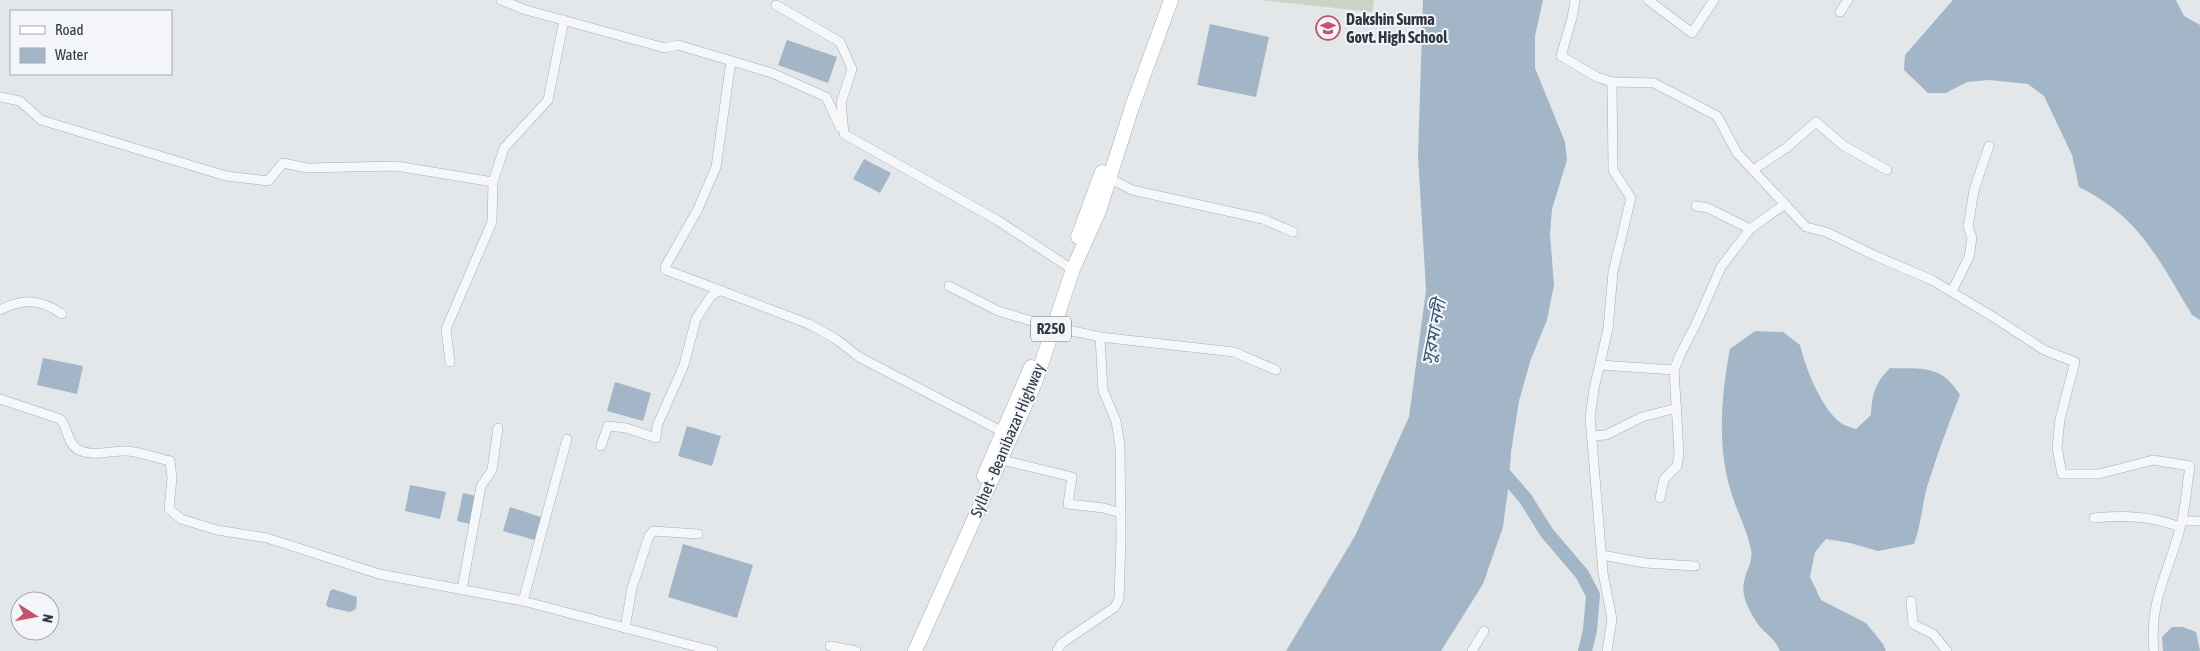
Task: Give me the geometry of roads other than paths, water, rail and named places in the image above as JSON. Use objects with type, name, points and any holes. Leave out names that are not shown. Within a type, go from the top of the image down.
[{"type":"main road","name":"Sylhet - Beanibazar Highway","points":[[908,651],[999,454],[1035,382],[1067,266],[1162,0]]},
{"type":"main road","name":"Sylhet - Beanibazar Highway","points":[[915,651],[999,454],[1003,432],[1099,211],[1132,107],[1171,0]]},
{"type":"street","points":[[501,0],[526,10],[665,48],[678,45],[772,73],[826,97],[844,134],[997,220],[1067,266]]},
{"type":"street","points":[[1575,0],[1561,56],[1597,78],[1612,82],[1654,83],[1717,116],[1737,153],[1806,227],[1826,232],[1932,280],[2044,350],[2075,362],[2060,419],[2057,448],[2062,474],[2100,474],[2153,460],[2190,466],[2181,524],[2161,583],[2152,630],[2154,651]]},
{"type":"street","points":[[1648,0],[1692,33],[1714,0]]},
{"type":"street","points":[[1840,12],[1848,0]]},
{"type":"street","points":[[776,5],[840,42],[852,69],[841,103],[844,134]]},
{"type":"street","points":[[450,362],[446,329],[492,222],[493,182],[504,148],[548,100],[564,20]]},
{"type":"street","points":[[731,61],[716,167],[698,209],[665,267],[669,273],[721,290],[809,324],[836,339],[859,357],[1003,432]]},
{"type":"street","points":[[1607,651],[1612,619],[1603,573],[1590,417],[1608,329],[1613,272],[1631,198],[1613,170],[1612,82]]},
{"type":"street","points":[[0,97],[20,101],[41,120],[226,176],[268,181],[283,163],[307,168],[396,166],[493,182]]},
{"type":"street","points":[[1753,170],[1786,148],[1816,122],[1844,146],[1887,170]]},
{"type":"street","points":[[1952,292],[1969,258],[1972,238],[1968,228],[1974,190],[1988,146]]},
{"type":"street","points":[[1109,178],[1132,190],[1262,219],[1293,232]]},
{"type":"street","points":[[1660,498],[1664,479],[1677,466],[1679,452],[1674,370],[1721,267],[1750,229],[1785,204]]},
{"type":"street","points":[[1696,206],[1708,208],[1750,229]]},
{"type":"street","points":[[949,286],[998,311],[1049,326],[1100,337],[1234,352],[1276,370]]},
{"type":"street","points":[[600,446],[608,426],[626,428],[656,438],[657,426],[684,365],[696,319],[711,296],[721,290]]},
{"type":"street","points":[[0,310],[21,301],[49,305],[62,314]]},
{"type":"street","points":[[1057,651],[1062,643],[1118,603],[1121,514],[1120,446],[1116,421],[1103,390],[1100,337]]},
{"type":"street","points":[[1600,365],[1674,370]]},
{"type":"street","points":[[0,399],[60,419],[66,425],[68,438],[75,448],[95,454],[127,451],[170,461],[172,478],[170,509],[181,519],[217,530],[266,538],[379,574],[523,601],[713,651]]},
{"type":"street","points":[[1591,436],[1606,435],[1642,416],[1676,408]]},
{"type":"street","points":[[462,589],[481,486],[492,470],[498,428]]},
{"type":"street","points":[[523,601],[567,439]]},
{"type":"street","points":[[999,454],[1072,477],[1068,504],[1104,508],[1121,514]]},
{"type":"street","points":[[2094,518],[2124,515],[2181,524],[2200,521]]},
{"type":"street","points":[[625,628],[632,588],[649,536],[653,532],[698,534]]},
{"type":"street","points":[[1602,555],[1645,563],[1695,566]]},
{"type":"street","points":[[1911,601],[1913,624],[1933,634],[1947,651]]},
{"type":"street","points":[[1472,651],[1484,632]]},
{"type":"street","points":[[830,646],[856,651]]},
{"type":"water","name":"সুরমা নদী","points":[[1423,0],[1543,0],[1535,36],[1535,68],[1565,142],[1567,160],[1552,209],[1550,234],[1554,285],[1547,320],[1531,359],[1519,401],[1511,452],[1503,527],[1483,584],[1441,651],[1286,651],[1355,536],[1409,417],[1426,290],[1418,156]]},
{"type":"water","points":[[1953,0],[2176,0],[2184,16],[2200,25],[2200,320],[2192,315],[2158,258],[2133,226],[2100,199],[2079,187],[2072,155],[2044,96],[2028,84],[1989,80],[1967,82],[1946,93],[1928,93],[1904,70],[1905,55]]},
{"type":"water","points":[[1210,24],[1269,37],[1256,97],[1197,85]]},
{"type":"water","points":[[787,40],[837,57],[828,83],[778,65]]},
{"type":"water","points":[[864,159],[891,173],[880,193],[853,179]]},
{"type":"water","points":[[1755,331],[1783,332],[1800,345],[1810,376],[1821,398],[1834,417],[1846,426],[1856,429],[1871,415],[1875,389],[1890,368],[1921,369],[1938,373],[1953,385],[1960,395],[1927,487],[1914,544],[1878,551],[1826,539],[1815,552],[1810,577],[1821,600],[1866,623],[1883,644],[1886,651],[1780,651],[1774,641],[1761,628],[1747,605],[1743,587],[1750,562],[1751,550],[1727,475],[1722,439],[1722,421],[1724,384],[1730,349]]},
{"type":"water","points":[[43,358],[83,366],[77,394],[37,385]]},
{"type":"water","points":[[615,382],[651,393],[643,421],[607,411]]},
{"type":"water","points":[[687,426],[721,436],[712,466],[678,456]]},
{"type":"water","points":[[410,485],[446,492],[440,519],[405,511]]},
{"type":"water","points":[[463,493],[476,496],[470,524],[457,521]]},
{"type":"water","points":[[510,507],[541,517],[535,540],[503,531]]},
{"type":"water","points":[[683,544],[753,565],[737,618],[668,597]]},
{"type":"water","points":[[333,589],[357,597],[356,609],[350,612],[328,607],[326,605],[330,591]]},
{"type":"water","points":[[2172,627],[2183,627],[2196,632],[2200,651],[2163,651],[2162,637]]},
{"type":"waterway","points":[[1498,467],[1525,498],[1547,533],[1582,574],[1593,595],[1590,630],[1585,651]]},
{"type":"place","name":"Dakshin Surma Govt. High School","points":[[1328,28]]}]
